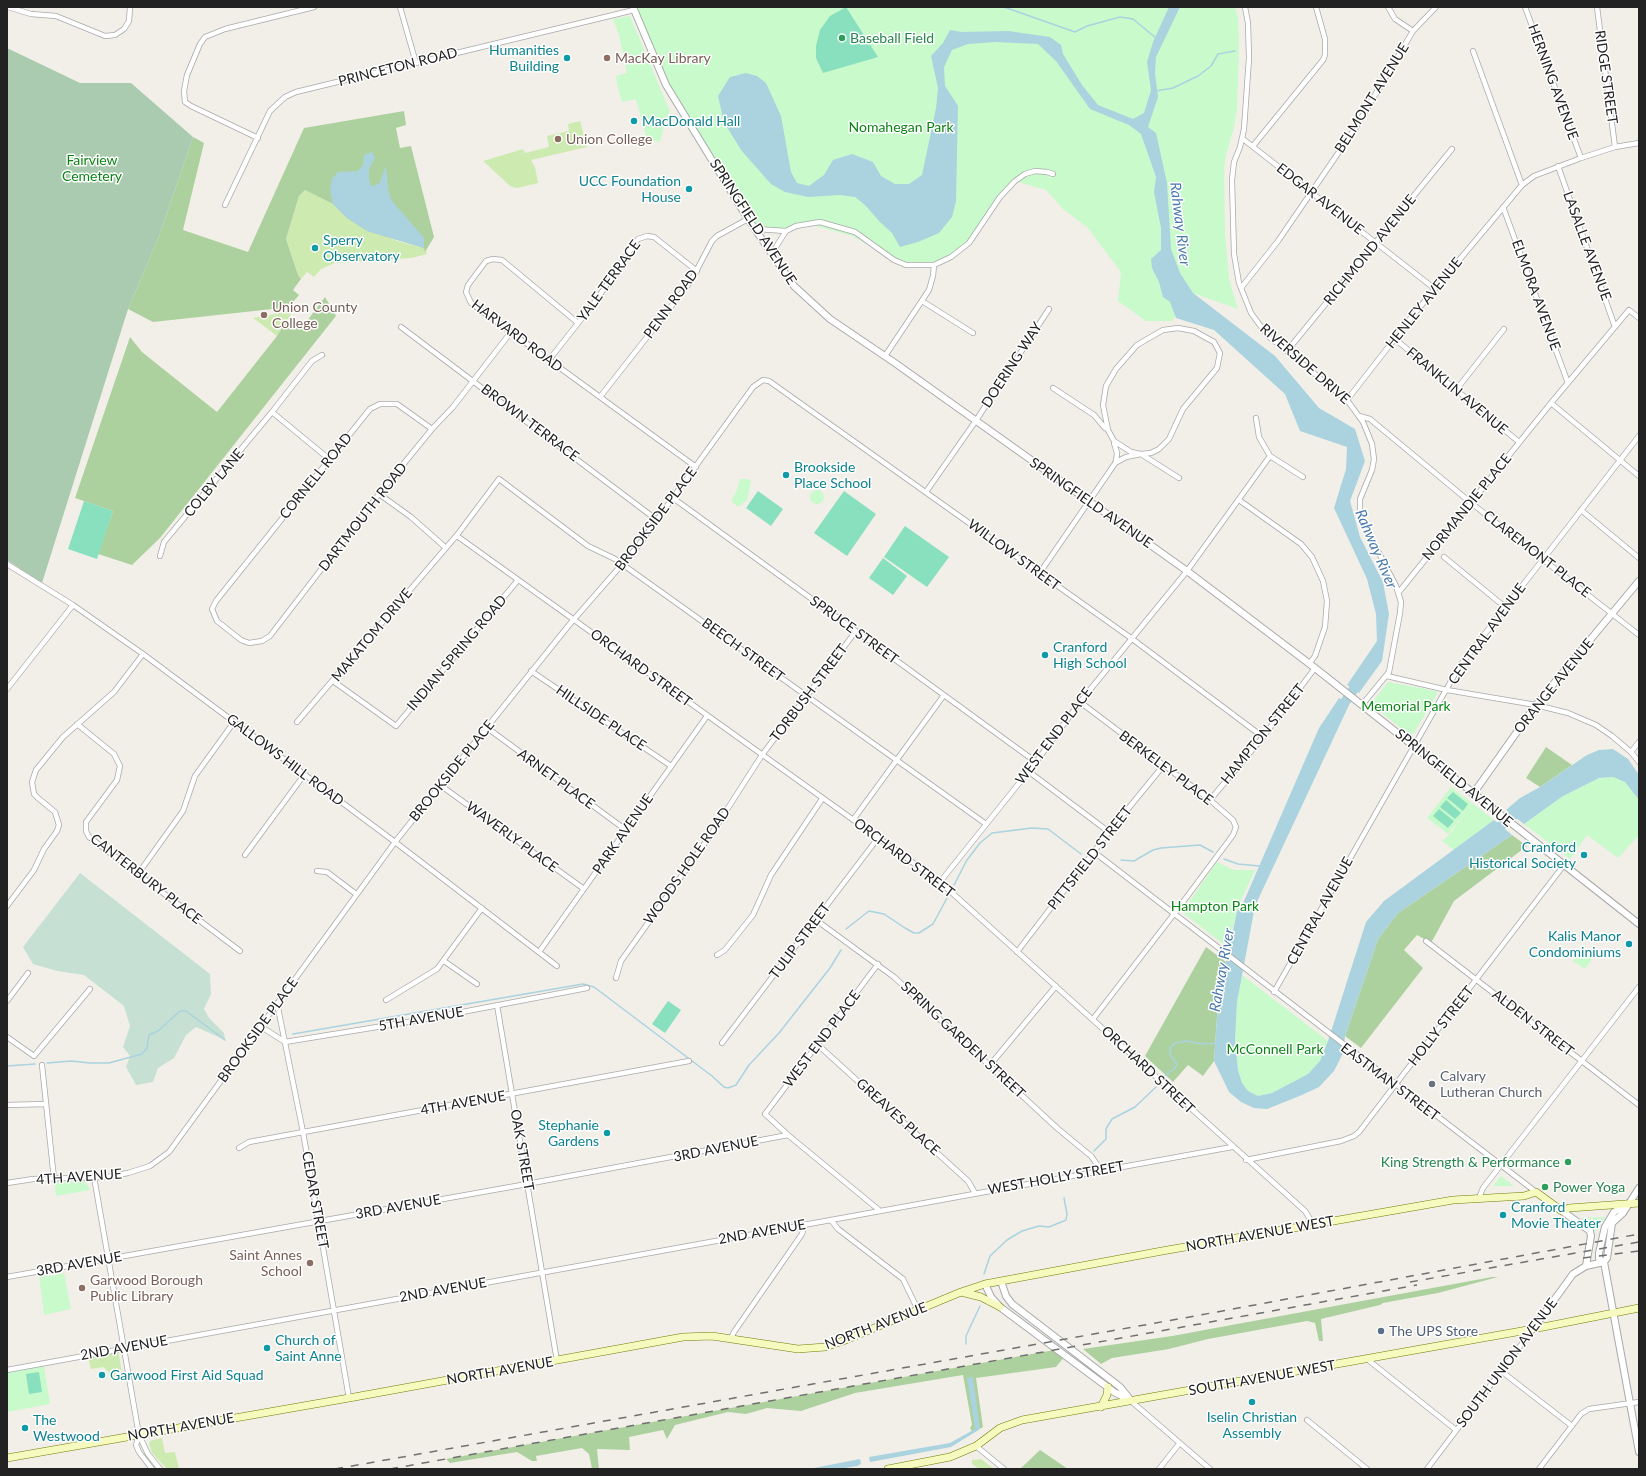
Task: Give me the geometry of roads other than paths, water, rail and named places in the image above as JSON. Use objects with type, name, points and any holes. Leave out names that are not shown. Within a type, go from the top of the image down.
[{"type":"main road","name":"NORTH AVENUE WEST","points":[[985,1284],[1453,1200],[1520,1197],[1536,1192]]},
{"type":"main road","name":"EASTMAN STREET","points":[[1536,1192],[1562,1211]]},
{"type":"main road","points":[[1562,1211],[1569,1208],[1639,1203]]},
{"type":"main road","name":"NORTH AVENUE","points":[[7,1458],[557,1361],[683,1337],[712,1336],[785,1348],[811,1349],[843,1341],[961,1292],[985,1284]]},
{"type":"main road","points":[[961,1292],[981,1297],[1000,1307]]},
{"type":"main road","name":"SOUTH AVENUE WEST","points":[[888,1469],[950,1457],[976,1446],[993,1432],[1008,1424],[1022,1420],[1533,1329],[1639,1308]]},
{"type":"main road","points":[[1101,1407],[1107,1395],[1108,1387]]},
{"type":"street","points":[[8,7],[31,14],[56,16],[105,36],[115,34],[124,29],[129,21],[130,7]]},
{"type":"street","points":[[258,138],[185,102],[184,91],[187,75],[200,44],[205,37],[225,29],[314,7]]},
{"type":"street","points":[[400,7],[416,63]]},
{"type":"street","name":"RIVERSIDE DRIVE","points":[[1245,7],[1248,23],[1249,58],[1243,139],[1234,162],[1232,180],[1234,254],[1237,276],[1258,324],[1268,336],[1347,400],[1359,416],[1369,434],[1374,453],[1372,470],[1360,499],[1360,513],[1398,592]]},
{"type":"street","points":[[1253,146],[1326,55],[1326,38],[1316,7]]},
{"type":"street","points":[[1388,7],[1395,18],[1413,31]]},
{"type":"street","name":"BELMONT AVENUE","points":[[1241,288],[1278,241],[1356,127],[1413,31],[1436,7]]},
{"type":"street","name":"HERNING AVENUE","points":[[1525,7],[1581,158]]},
{"type":"street","name":"RIDGE STREET","points":[[1596,7],[1615,146]]},
{"type":"street","name":"PRINCETON ROAD","points":[[225,205],[270,112],[285,97],[296,92],[633,8]]},
{"type":"street","name":"SPRINGFIELD AVENUE","points":[[633,8],[666,85],[748,219],[794,286],[827,317],[885,356],[1187,571],[1341,688],[1498,814],[1639,924]]},
{"type":"street","points":[[1473,51],[1522,185]]},
{"type":"street","name":"EDGAR AVENUE","points":[[1243,139],[1312,192],[1434,290]]},
{"type":"street","name":"HENLEY AVENUE","points":[[1347,400],[1434,290],[1522,185],[1534,176],[1558,166],[1615,146],[1639,143]]},
{"type":"street","name":"RICHMOND AVENUE","points":[[1287,351],[1452,149]]},
{"type":"street","name":"LASALLE AVENUE","points":[[1558,166],[1615,326]]},
{"type":"street","points":[[756,229],[786,231],[796,226],[820,222],[855,232],[894,260],[906,264],[934,265],[951,257],[970,243],[1000,197],[1015,181],[1025,174],[1035,171],[1053,174]]},
{"type":"street","name":"ELMORA AVENUE","points":[[1504,207],[1568,383]]},
{"type":"street","name":"PENN ROAD","points":[[600,397],[691,281],[712,242],[717,236],[748,219]]},
{"type":"street","points":[[772,253],[786,231]]},
{"type":"street","name":"YALE TERRACE","points":[[549,360],[597,299],[634,242],[642,236],[651,236],[658,239],[697,271]]},
{"type":"street","name":"HARVARD ROAD","points":[[578,323],[506,263],[496,259],[489,260],[482,265],[468,285],[466,292],[468,299],[696,467]]},
{"type":"street","points":[[885,356],[922,301],[931,283],[934,265]]},
{"type":"street","points":[[922,301],[973,333]]},
{"type":"street","name":"DOERING WAY","points":[[926,492],[976,421],[1049,309]]},
{"type":"street","name":"NORMANDIE PLACE","points":[[1398,592],[1519,442],[1629,310],[1639,318]]},
{"type":"street","name":"BROWN TERRACE","points":[[401,327],[474,380],[657,520]]},
{"type":"street","points":[[1039,574],[1114,464],[1117,453],[1114,441],[1104,418],[1103,405],[1105,392],[1112,374],[1131,351],[1150,336],[1170,329],[1194,331],[1210,339],[1219,350],[1220,357],[1217,368],[1183,409],[1169,439],[1159,449],[1151,454],[1126,457],[1114,464]]},
{"type":"street","points":[[1456,390],[1504,329]]},
{"type":"street","name":"DARTMOUTH ROAD","points":[[217,599],[212,609],[217,621],[241,640],[249,643],[258,643],[266,639],[379,494],[474,380],[511,332]]},
{"type":"street","name":"FRANKLIN AVENUE","points":[[1395,339],[1519,442]]},
{"type":"street","name":"COLBY LANE","points":[[160,556],[164,542],[272,412],[312,361],[322,355]]},
{"type":"street","name":"BROOKSIDE PLACE","points":[[150,1166],[163,1157],[174,1146],[395,842],[531,672],[623,564],[696,467],[753,387],[761,381]]},
{"type":"street","name":"WILLOW STREET","points":[[761,381],[769,382],[926,492],[1039,574],[1131,638],[1263,737]]},
{"type":"street","points":[[1053,388],[1094,415],[1101,422],[1114,441],[1126,450],[1141,454],[1179,478]]},
{"type":"street","name":"CORNELL ROAD","points":[[217,599],[370,409],[380,404],[392,403],[403,406],[432,429]]},
{"type":"street","points":[[1551,403],[1639,476]]},
{"type":"street","points":[[272,412],[329,459]]},
{"type":"street","name":"CLAREMONT PLACE","points":[[1359,416],[1370,419],[1471,503],[1639,635]]},
{"type":"street","points":[[1256,418],[1259,437],[1270,456],[1303,477]]},
{"type":"street","name":"CENTRAL AVENUE","points":[[1274,992],[1459,667],[1639,436]]},
{"type":"street","name":"WEST END PLACE","points":[[940,882],[1036,762],[1080,702],[1187,571],[1270,456]]},
{"type":"street","name":"BEECH STREET","points":[[457,536],[499,479],[588,546],[623,564],[986,824]]},
{"type":"street","points":[[379,494],[411,517],[446,548]]},
{"type":"street","name":"SPRUCE STREET","points":[[673,498],[1036,762]]},
{"type":"street","points":[[1239,500],[1301,544],[1312,557],[1323,581],[1327,601],[1326,621],[1315,656],[1309,664]]},
{"type":"street","points":[[1581,510],[1639,558]]},
{"type":"street","name":"MAKATOM DRIVE","points":[[297,722],[333,682],[457,536]]},
{"type":"street","name":"ORCHARD STREET","points":[[457,536],[822,799],[940,882],[1093,1019],[1246,1160],[1305,1211],[1313,1224]]},
{"type":"street","points":[[1444,557],[1505,607]]},
{"type":"street","name":"GALLOWS HILL ROAD","points":[[7,564],[73,605],[143,654],[395,842],[557,966]]},
{"type":"street","name":"INDIAN SPRING ROAD","points":[[333,682],[396,726],[518,580]]},
{"type":"street","name":"ORANGE AVENUE","points":[[1473,794],[1536,705],[1639,581]]},
{"type":"street","points":[[1362,705],[1387,676],[1400,613],[1398,592]]},
{"type":"street","points":[[7,689],[73,605]]},
{"type":"street","name":"TORBUSH STREET","points":[[762,755],[856,632]]},
{"type":"street","points":[[7,906],[34,870],[44,849],[58,828],[58,816],[38,798],[33,790],[32,782],[36,770],[63,737],[109,697],[143,654]]},
{"type":"street","name":"HAMPTON STREET","points":[[1210,800],[1263,737],[1315,668]]},
{"type":"street","name":"HILLSIDE PLACE","points":[[531,672],[672,766]]},
{"type":"street","points":[[1387,676],[1447,690],[1536,705],[1583,718],[1607,732],[1631,752],[1639,762]]},
{"type":"street","points":[[853,820],[944,695]]},
{"type":"street","name":"BERKELEY PLACE","points":[[1080,702],[1210,800],[1235,823],[1235,831],[1174,914]]},
{"type":"street","name":"PARK AVENUE","points":[[539,952],[707,716]]},
{"type":"street","points":[[138,874],[183,812],[195,776],[234,722]]},
{"type":"street","name":"CANTERBURY PLACE","points":[[77,724],[114,754],[120,766],[117,780],[86,822],[87,834],[240,951]]},
{"type":"street","name":"ARNET PLACE","points":[[486,727],[626,830]]},
{"type":"street","points":[[1631,752],[1639,742]]},
{"type":"street","name":"WOODS HOLE ROAD","points":[[616,978],[621,961],[712,833],[762,755]]},
{"type":"street","name":"PITTSFIELD STREET","points":[[1017,952],[1109,832],[1163,766]]},
{"type":"street","points":[[1028,771],[1109,832]]},
{"type":"street","points":[[245,855],[304,774]]},
{"type":"street","name":"WAVERLY PLACE","points":[[440,785],[584,889]]},
{"type":"street","points":[[717,955],[725,950],[753,915],[771,875],[822,799]]},
{"type":"street","name":"TULIP STREET","points":[[722,1043],[878,838]]},
{"type":"street","name":"EASTMAN STREET","points":[[1094,852],[1227,956],[1536,1192]]},
{"type":"street","name":"HOLLY STREET","points":[[1246,1160],[1341,1141],[1354,1136],[1564,865]]},
{"type":"street","points":[[317,871],[326,872],[356,894]]},
{"type":"street","points":[[386,1000],[427,976],[444,961],[482,908]]},
{"type":"street","points":[[1093,1019],[1174,914]]},
{"type":"street","name":"SPRING GARDEN STREET","points":[[816,920],[894,977],[1057,1128],[1091,1156],[1101,1170]]},
{"type":"street","name":"ALDEN STREET","points":[[1426,941],[1639,1105]]},
{"type":"street","points":[[444,961],[477,984]]},
{"type":"street","name":"WEST END PLACE","points":[[788,1135],[765,1114],[878,964]]},
{"type":"street","points":[[7,1001],[28,973]]},
{"type":"street","points":[[990,1065],[1056,986]]},
{"type":"street","points":[[1479,1198],[1483,1188],[1639,987]]},
{"type":"street","name":"5TH AVENUE","points":[[284,1042],[587,988]]},
{"type":"street","points":[[7,1037],[23,1050],[34,1056],[90,989]]},
{"type":"street","name":"CEDAR STREET","points":[[277,1003],[303,1132],[349,1398]]},
{"type":"street","name":"OAK STREET","points":[[497,1005],[557,1361]]},
{"type":"street","points":[[260,1026],[284,1042]]},
{"type":"street","name":"GREAVES PLACE","points":[[818,1045],[968,1181],[975,1193]]},
{"type":"street","name":"4TH AVENUE","points":[[239,1148],[249,1142],[689,1061]]},
{"type":"street","points":[[42,1065],[54,1179]]},
{"type":"street","points":[[7,1105],[46,1104]]},
{"type":"street","points":[[788,1135],[879,1210]]},
{"type":"street","name":"3RD AVENUE","points":[[7,1277],[527,1184],[788,1135]]},
{"type":"street","name":"WEST HOLLY STREET","points":[[879,1210],[1232,1147]]},
{"type":"street","name":"4TH AVENUE","points":[[7,1183],[128,1173],[150,1166]]},
{"type":"street","points":[[94,1177],[139,1435],[148,1454],[160,1469]]},
{"type":"street","points":[[1639,1188],[1626,1205],[1623,1213],[1611,1226],[1607,1258],[1604,1262],[1639,1452]]},
{"type":"street","name":"2ND AVENUE","points":[[7,1370],[879,1210]]},
{"type":"street","name":"EASTMAN STREET","points":[[1562,1211],[1590,1231],[1591,1236],[1586,1263]]},
{"type":"street","points":[[831,1220],[838,1229],[903,1279],[918,1310]]},
{"type":"street","points":[[731,1338],[802,1234],[805,1224]]},
{"type":"street","points":[[1586,1263],[1604,1262]]},
{"type":"street","name":"SOUTH UNION AVENUE","points":[[1427,1469],[1573,1274],[1586,1263]]},
{"type":"street","points":[[1001,1281],[1006,1296],[1012,1304],[1120,1387],[1131,1401],[1179,1444],[1210,1469]]},
{"type":"street","points":[[985,1284],[989,1293],[1000,1307],[1114,1392],[1131,1401]]},
{"type":"street","points":[[1367,1359],[1456,1430]]},
{"type":"street","points":[[1501,1371],[1572,1426]]},
{"type":"street","points":[[1539,1469],[1581,1414],[1589,1409],[1639,1402]]},
{"type":"street","points":[[1307,1420],[1367,1469]]},
{"type":"street","points":[[139,1435],[136,1445],[139,1452],[152,1469]]},
{"type":"street","points":[[1159,1469],[1179,1444]]},
{"type":"street","points":[[976,1446],[1004,1469]]},
{"type":"water","points":[[1169,7],[1180,7],[1156,57],[1155,73],[1158,97],[1148,127],[1156,133],[1167,183],[1171,249],[1180,273],[1193,293],[1275,356],[1319,408],[1355,429],[1365,461],[1350,501],[1360,537],[1383,582],[1389,614],[1382,661],[1359,693],[1347,685],[1377,641],[1376,614],[1367,579],[1334,508],[1346,469],[1347,447],[1300,431],[1285,394],[1214,330],[1176,318],[1170,302],[1163,297],[1159,282],[1152,268],[1151,259],[1161,250],[1161,228],[1154,192],[1156,177],[1141,134],[1129,125],[1090,109],[1056,61],[1038,44],[995,42],[968,44],[952,50],[944,67],[945,86],[958,106],[956,201],[952,217],[939,233],[918,242],[900,247],[892,233],[865,205],[855,197],[840,195],[808,197],[785,192],[771,184],[741,150],[724,122],[718,96],[730,77],[746,73],[757,76],[766,83],[781,116],[791,172],[797,183],[809,186],[824,175],[833,160],[852,154],[873,162],[881,176],[895,184],[909,184],[922,175],[936,108],[938,88],[931,56],[943,43],[950,30],[962,32],[1008,31],[1050,37],[1061,45],[1063,54],[1082,85],[1098,105],[1133,119],[1144,113],[1151,90],[1147,62],[1153,42]]},
{"type":"water","points":[[372,152],[375,158],[369,169],[369,180],[371,186],[379,184],[386,166],[388,190],[392,201],[424,238],[424,248],[367,231],[347,218],[333,204],[330,190],[332,179],[338,172],[358,171],[363,165],[364,155]]},
{"type":"water","points":[[1339,698],[1349,705],[1255,906],[1237,1002],[1235,1040],[1238,1070],[1242,1083],[1248,1091],[1258,1096],[1272,1093],[1308,1074],[1320,1061],[1328,1041],[1366,922],[1384,901],[1494,820],[1512,835],[1398,913],[1378,939],[1345,1036],[1343,1053],[1334,1071],[1319,1087],[1267,1109],[1254,1108],[1241,1102],[1229,1092],[1214,1061],[1217,1017],[1226,962],[1237,912],[1244,901],[1319,728]]},
{"type":"water","points":[[1613,749],[1628,759],[1639,775],[1639,800],[1625,782],[1613,777],[1599,778],[1563,796],[1524,824],[1506,810],[1520,798],[1540,787],[1587,755],[1599,750]]},
{"type":"water","points":[[973,1377],[980,1429],[951,1447],[870,1462],[869,1457],[950,1443],[975,1429],[967,1378]]},
{"type":"water","points":[[860,1459],[861,1464],[857,1466],[839,1469],[809,1469]]},
{"type":"waterway","points":[[989,7],[994,7]]},
{"type":"waterway","points":[[1004,7],[1075,32],[1087,26],[1120,17],[1133,19],[1156,38]]},
{"type":"waterway","points":[[1156,91],[1173,88],[1198,76],[1211,66],[1218,54],[1235,51]]},
{"type":"waterway","name":"Rahway River","points":[[1338,712],[1361,679]]},
{"type":"waterway","name":"Rahway River","points":[[1492,834],[1512,816],[1525,808]]},
{"type":"waterway","points":[[954,885],[967,860],[980,843],[992,833],[1032,828],[1048,829],[1081,854]]},
{"type":"waterway","points":[[1121,860],[1134,861],[1153,850],[1161,848],[1200,845],[1213,852]]},
{"type":"waterway","points":[[1224,859],[1238,864],[1259,866]]},
{"type":"waterway","points":[[846,929],[869,911],[884,914],[914,933],[919,933],[933,924],[947,898]]},
{"type":"waterway","points":[[293,1034],[583,984],[594,987],[712,1076],[724,1087],[728,1088],[736,1085],[749,1065],[779,1033],[830,968],[841,950]]},
{"type":"waterway","points":[[47,1063],[71,1061],[109,1063],[142,1054],[147,1048],[149,1035],[158,1031],[180,1011],[186,1011],[225,1040]]},
{"type":"waterway","points":[[1164,1076],[1174,1069],[1177,1064],[1170,1055],[1170,1048],[1175,1043],[1187,1041],[1202,1044],[1217,1043]]},
{"type":"waterway","points":[[7,1066],[35,1064]]},
{"type":"waterway","points":[[1094,1151],[1106,1139],[1106,1129],[1112,1119],[1135,1107],[1156,1087]]},
{"type":"waterway","points":[[984,1274],[990,1256],[1007,1240],[1022,1231],[1039,1226],[1049,1227],[1066,1220],[1067,1214],[1064,1198]]},
{"type":"waterway","points":[[966,1344],[966,1336],[980,1306]]},
{"type":"railway","points":[[335,1469],[1195,1316],[1639,1234]]},
{"type":"railway","points":[[1410,1282],[1639,1242]]},
{"type":"railway","points":[[1583,1258],[1639,1251]]},
{"type":"railway","points":[[390,1469],[1417,1285]]},
{"type":"place","name":"Baseball Field","points":[[842,38]]},
{"type":"place","name":"Humanities Building","points":[[567,58]]},
{"type":"place","name":"MacKay Library","points":[[607,58]]},
{"type":"place","name":"MacDonald Hall","points":[[634,121]]},
{"type":"place","name":"Union College","points":[[558,139]]},
{"type":"place","name":"UCC Foundation House","points":[[689,189]]},
{"type":"place","name":"Sperry Observatory","points":[[315,248]]},
{"type":"place","name":"Union County College","points":[[264,315]]},
{"type":"place","name":"Brookside Place School","points":[[786,475]]},
{"type":"place","name":"Cranford High School","points":[[1045,655]]},
{"type":"place","name":"Cranford Historical Society","points":[[1584,855]]},
{"type":"place","name":"Kalis Manor Condominiums","points":[[1629,944]]},
{"type":"place","name":"Calvary Lutheran Church","points":[[1432,1084]]},
{"type":"place","name":"Stephanie Gardens","points":[[607,1133]]},
{"type":"place","name":"King Strength & Performance","points":[[1568,1162]]},
{"type":"place","name":"Power Yoga","points":[[1545,1187]]},
{"type":"place","name":"Cranford Movie Theater","points":[[1503,1215]]},
{"type":"place","name":"Saint Annes School","points":[[310,1263]]},
{"type":"place","name":"Garwood Borough Public Library","points":[[82,1288]]},
{"type":"place","name":"The UPS Store","points":[[1381,1331]]},
{"type":"place","name":"Church of Saint Anne","points":[[267,1348]]},
{"type":"place","name":"Garwood First Aid Squad","points":[[102,1375]]},
{"type":"place","name":"Iselin Christian Assembly","points":[[1252,1402]]},
{"type":"place","name":"The Westwood","points":[[25,1428]]},
{"type":"park label","name":"Nomahegan Park","points":[[901,127]]},
{"type":"park label","name":"Fairview Cemetery","points":[[92,168]]},
{"type":"park label","name":"Memorial Park","points":[[1406,706]]},
{"type":"park label","name":"Hampton Park","points":[[1215,906]]},
{"type":"park label","name":"McConnell Park","points":[[1275,1049]]}]
